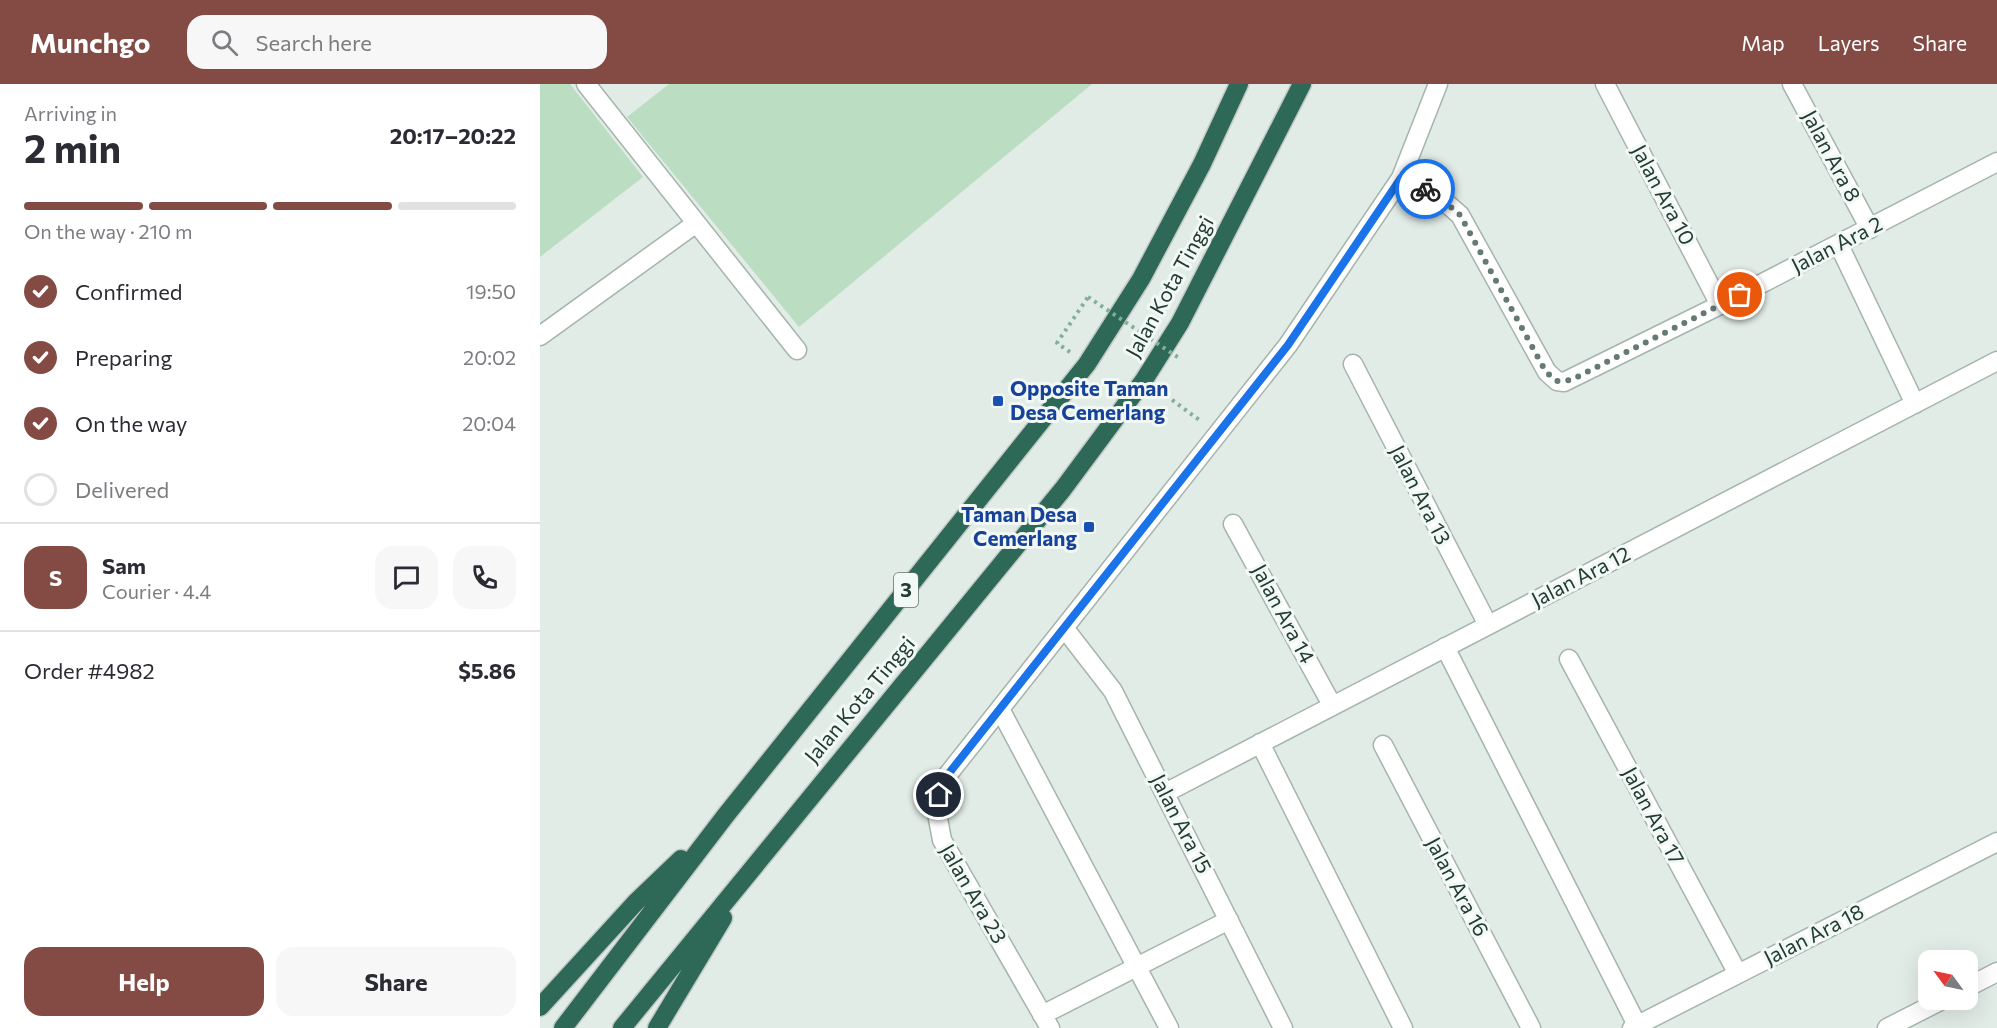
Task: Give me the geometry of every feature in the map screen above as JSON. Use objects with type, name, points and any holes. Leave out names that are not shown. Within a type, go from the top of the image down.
[{"type":"highway","name":"Jalan Kota Tinggi","points":[[563,1028],[726,815],[1087,364],[1141,279],[1202,164],[1239,84]]},
{"type":"highway","name":"Jalan Kota Tinggi","points":[[622,1028],[1064,489],[1144,380],[1180,323],[1303,88]]},
{"type":"highway","points":[[540,1007],[636,903],[726,815]]},
{"type":"highway","points":[[657,1028],[758,860]]},
{"type":"street","points":[[586,84],[797,350]]},
{"type":"street","name":"Jalan Ara 23","points":[[1046,1021],[942,840],[936,808],[942,782],[1288,345],[1401,178],[1438,84]]},
{"type":"street","name":"Jalan Ara 10","points":[[1605,84],[1720,305]]},
{"type":"street","name":"Jalan Ara 8","points":[[1792,84],[1870,229]]},
{"type":"street","name":"Jalan Ara 2","points":[[1401,178],[1437,195],[1460,215],[1546,372],[1557,381],[1571,380],[1839,245],[1997,162]]},
{"type":"street","points":[[540,336],[695,224]]},
{"type":"street","points":[[1839,245],[1915,404]]},
{"type":"street","name":"Jalan Ara 12","points":[[1165,793],[1997,361]]},
{"type":"street","name":"Jalan Ara 13","points":[[1353,364],[1488,625]]},
{"type":"street","name":"Jalan Ara 14","points":[[1233,524],[1332,705]]},
{"type":"street","name":"Jalan Ara 15","points":[[1065,629],[1113,691],[1283,1028]]},
{"type":"street","points":[[1445,647],[1634,1027]]},
{"type":"street","name":"Jalan Ara 17","points":[[1569,659],[1738,974]]},
{"type":"street","points":[[1000,709],[1169,1028]]},
{"type":"street","points":[[1260,743],[1403,1028]]},
{"type":"street","name":"Jalan Ara 16","points":[[1383,745],[1531,1028]]},
{"type":"street","name":"Jalan Ara 18","points":[[1634,1027],[1997,842]]},
{"type":"street","points":[[1046,1021],[1137,966],[1229,920]]},
{"type":"street","points":[[1978,982],[1997,972]]},
{"type":"street","points":[[1887,1028],[1922,1010]]},
{"type":"path","points":[[1057,343],[1088,297],[1179,358]]},
{"type":"path","points":[[1144,380],[1217,434]]},
{"type":"green space","points":[[540,84],[570,84],[643,177],[540,257]]},
{"type":"green space","points":[[669,84],[1092,84],[799,327],[627,117]]},
{"type":"way so far","points":[[1425,189],[1437,195],[1460,215],[1546,372],[1557,381],[1571,380],[1740,295]]},
{"type":"place","name":"Opposite Taman Desa Cemerlang","points":[[998,401]]},
{"type":"place","name":"Taman Desa Cemerlang","points":[[1089,527]]},
{"type":"route","points":[[939,795],[942,782],[1288,345],[1401,178],[1425,189]]}]
